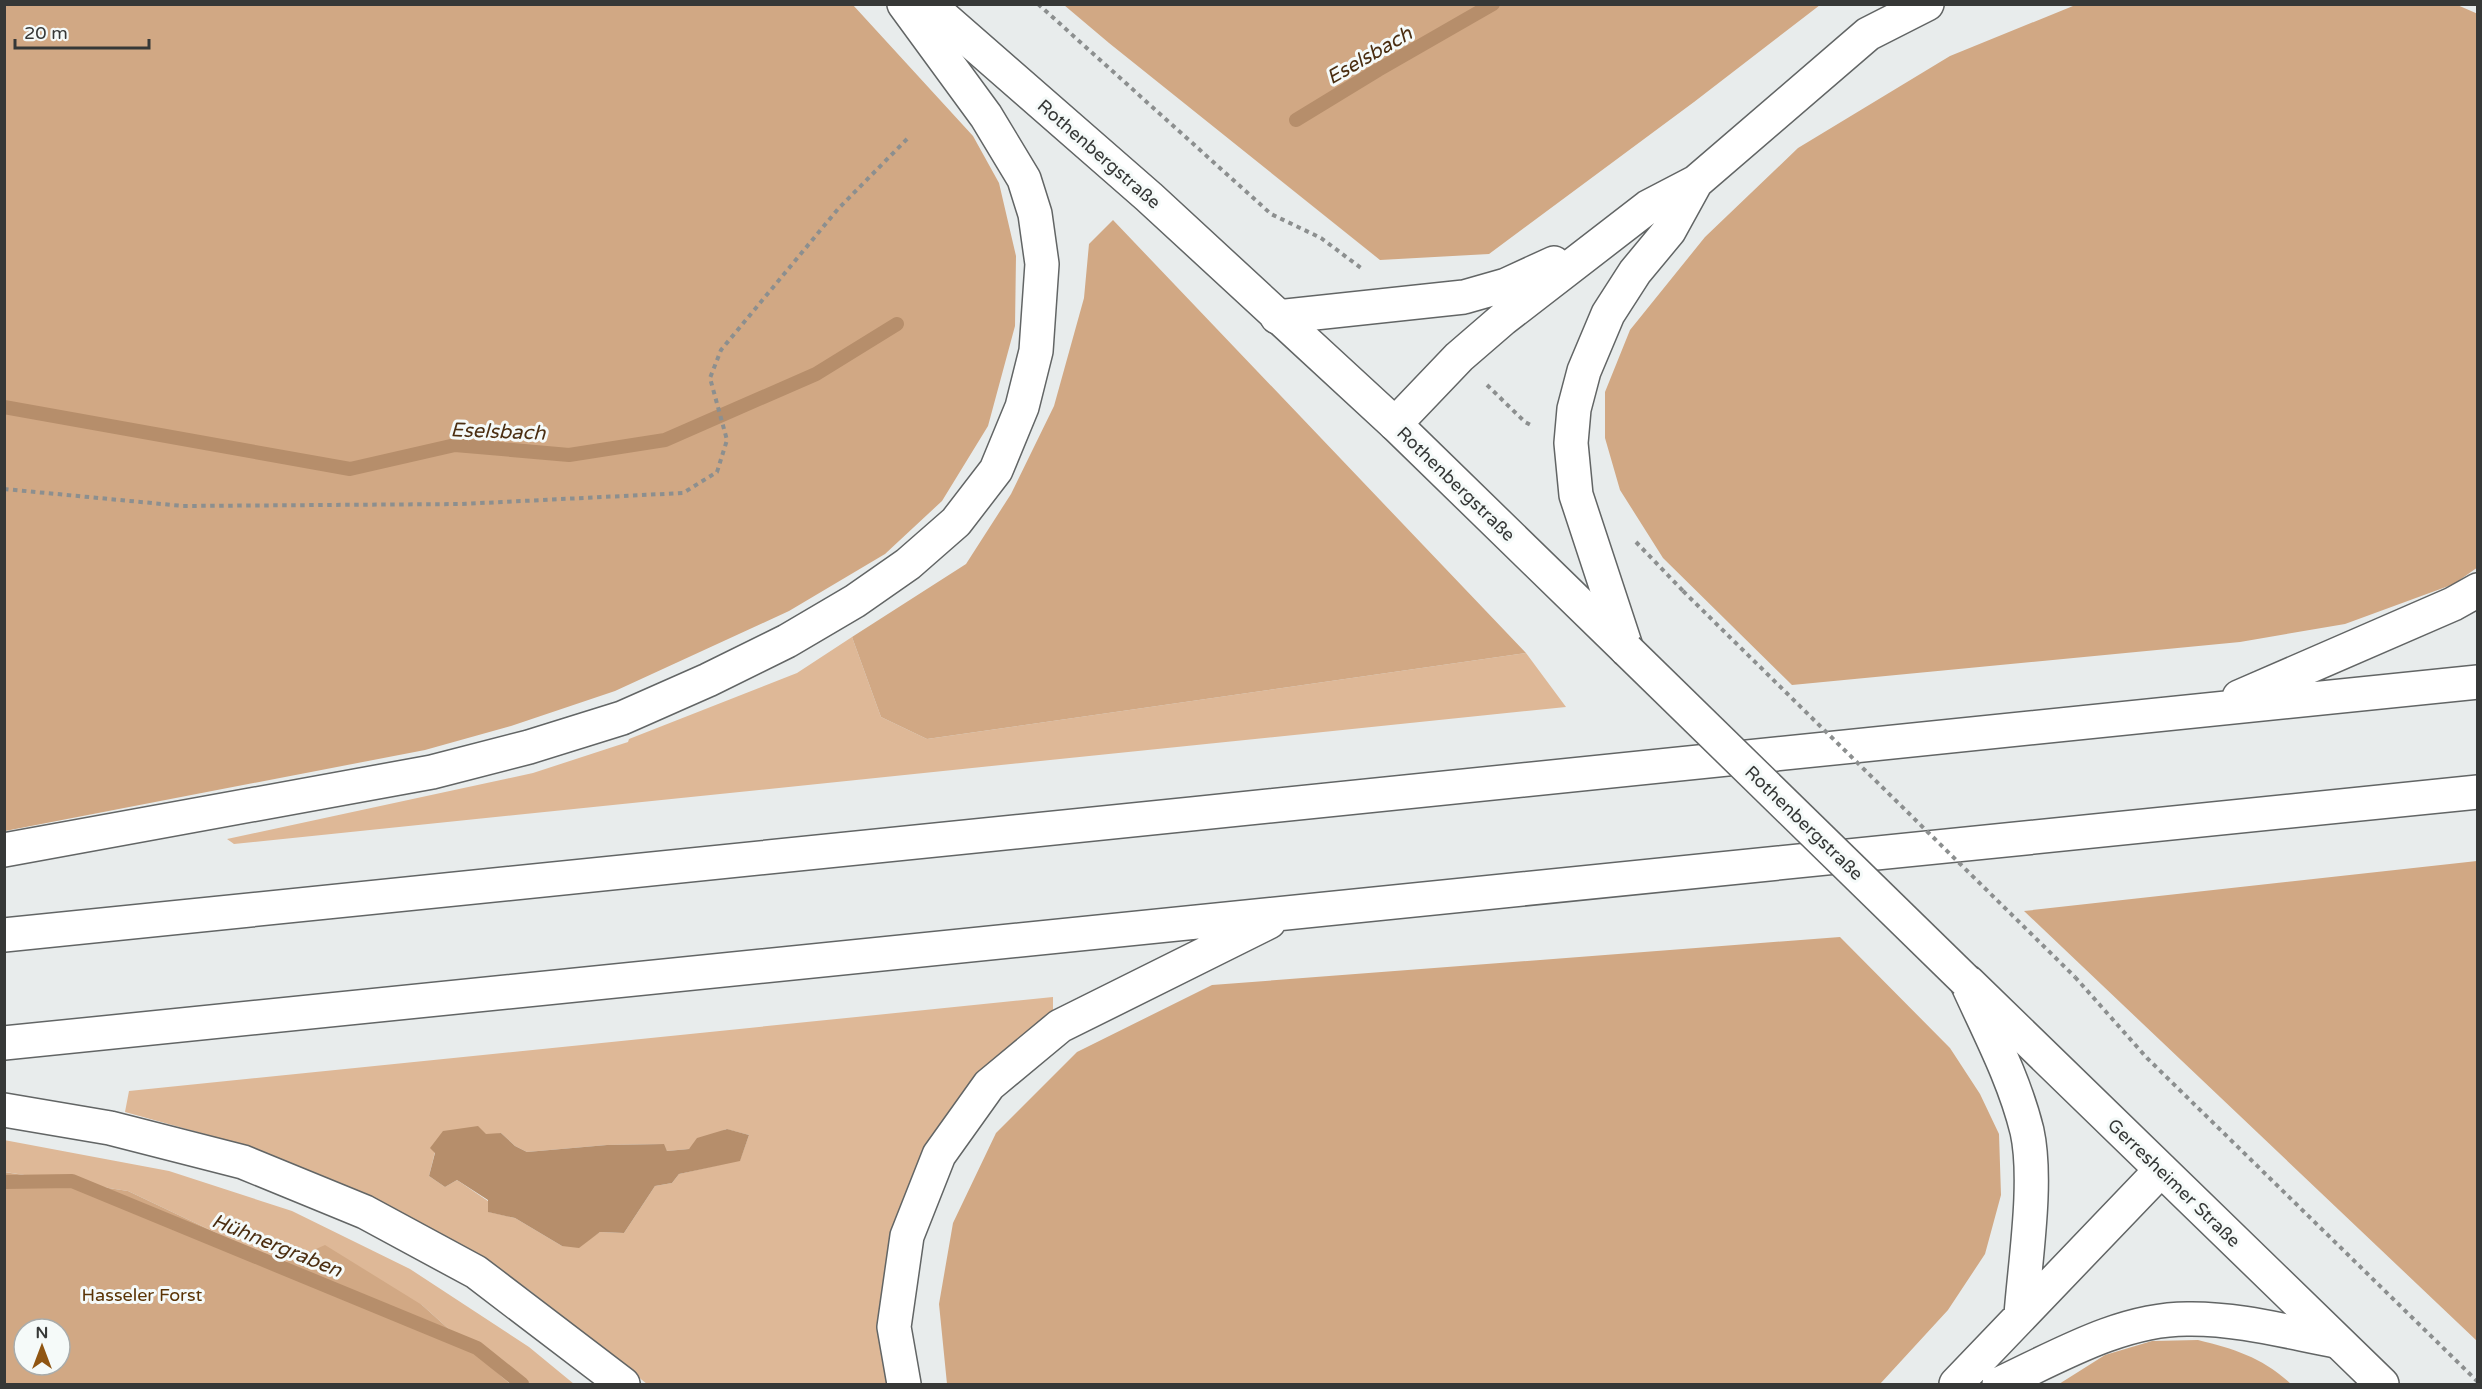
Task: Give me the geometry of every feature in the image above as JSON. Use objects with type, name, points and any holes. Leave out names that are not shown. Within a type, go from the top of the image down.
[{"type":"main road","points":[[4,850],[432,772],[528,747],[622,718],[787,641],[855,601],[908,564],[956,522],[996,470],[1022,407],[1036,351],[1042,264],[1035,214],[1024,179],[986,116],[904,4]]},
{"type":"main road","name":"Rothenbergstraße","points":[[928,4],[1149,197],[1395,424],[1966,981]]},
{"type":"main road","points":[[1395,424],[1467,350],[1503,319],[1648,207],[1696,182],[1868,34],[1927,4]]},
{"type":"main road","points":[[1627,650],[1576,495],[1571,443],[1574,409],[1584,371],[1608,314],[1635,272],[1669,231],[1696,182]]},
{"type":"main road","points":[[1277,317],[1464,297],[1506,285],[1605,240]]},
{"type":"main road","points":[[2210,710],[2453,604],[2478,590]]},
{"type":"main road","points":[[4,935],[2478,682]]},
{"type":"main road","points":[[4,1043],[2478,792]]},
{"type":"main road","points":[[904,1384],[894,1327],[907,1236],[939,1155],[989,1085],[1060,1026],[1287,914]]},
{"type":"main road","points":[[1966,981],[2011,1080],[2027,1132],[2031,1176],[2021,1315]]},
{"type":"main road","name":"Gerresheimer Straße","points":[[1966,981],[2382,1384]]},
{"type":"main road","points":[[4,1110],[110,1128],[243,1162],[365,1212],[476,1272],[623,1384]]},
{"type":"main road","points":[[1956,1384],[2161,1170]]},
{"type":"main road","points":[[1999,1384],[2090,1341],[2142,1325],[2186,1318],[2241,1323],[2336,1341]]},
{"type":"path","points":[[4,489],[183,506],[462,504],[683,493],[717,472],[727,440],[710,378],[721,350],[838,209],[908,138]]},
{"type":"path","points":[[1683,591],[2076,977],[2147,1058],[2478,1382]]},
{"type":"shaded area","points":[[852,637],[881,717],[927,739],[1526,653],[1566,707],[234,844],[227,839],[533,773],[628,742],[629,739],[797,673]]},
{"type":"shaded area","points":[[1053,997],[1053,1014],[949,1115],[890,1384],[647,1384],[528,1289],[439,1235],[332,1180],[237,1143],[125,1112],[129,1091]],"holes":[[[726,1129],[749,1135],[740,1160],[679,1174],[672,1183],[655,1186],[624,1233],[600,1232],[591,1238],[562,1246],[515,1218],[489,1212],[488,1201],[457,1180],[445,1187],[429,1176],[435,1152],[501,1133],[515,1146],[527,1152],[607,1145],[663,1144],[667,1151],[689,1149]]]},
{"type":"shaded area","points":[[478,1126],[486,1134],[501,1133],[515,1146],[527,1152],[607,1145],[664,1144],[667,1151],[689,1149],[697,1138],[727,1129],[749,1135],[740,1161],[679,1174],[672,1183],[655,1186],[624,1233],[600,1232],[579,1248],[562,1246],[515,1218],[488,1212],[488,1200],[457,1180],[445,1187],[429,1176],[435,1153],[430,1148],[443,1131]]},
{"type":"shaded area","points":[[4,1140],[169,1171],[292,1211],[410,1269],[529,1347],[574,1384],[510,1384],[422,1305],[282,1264],[128,1191],[5,1172]]},
{"type":"green space","points":[[5,4],[853,5],[973,136],[999,183],[1016,256],[1015,326],[988,426],[942,501],[885,554],[789,611],[615,691],[511,726],[425,750],[5,831]]},
{"type":"green space","points":[[2455,4],[2478,14],[2478,567],[2454,584],[2345,624],[2240,642],[1792,685],[1663,558],[1620,490],[1605,438],[1605,392],[1630,330],[1705,237],[1798,148],[1950,56],[2073,6]]},
{"type":"green space","points":[[1064,5],[1820,5],[1489,254],[1380,260]]},
{"type":"green space","points":[[1113,220],[1526,653],[927,739],[881,717],[852,637],[966,564],[1011,494],[1054,406],[1084,298],[1089,244]]},
{"type":"green space","points":[[2478,861],[2477,1341],[2024,911]]},
{"type":"green space","points":[[1840,937],[1950,1048],[1980,1094],[1999,1134],[2001,1195],[1985,1254],[1948,1310],[1880,1384],[947,1384],[939,1304],[953,1223],[996,1133],[1077,1052],[1212,985]]},
{"type":"green space","name":"Hasseler Forst","points":[[4,1172],[128,1191],[282,1264],[325,1245],[422,1305],[510,1384],[5,1384]]},
{"type":"green space","points":[[2198,1340],[2224,1347],[2259,1361],[2291,1384],[2059,1384],[2105,1355],[2152,1341]]},
{"type":"waterway","name":"Eselsbach","points":[[1296,120],[1493,4]]},
{"type":"waterway","name":"Eselsbach","points":[[4,407],[350,469],[455,445],[569,455],[665,440],[816,374],[897,324]]},
{"type":"waterway","name":"Hühnergraben","points":[[4,1182],[72,1181],[477,1348],[522,1384]]}]
